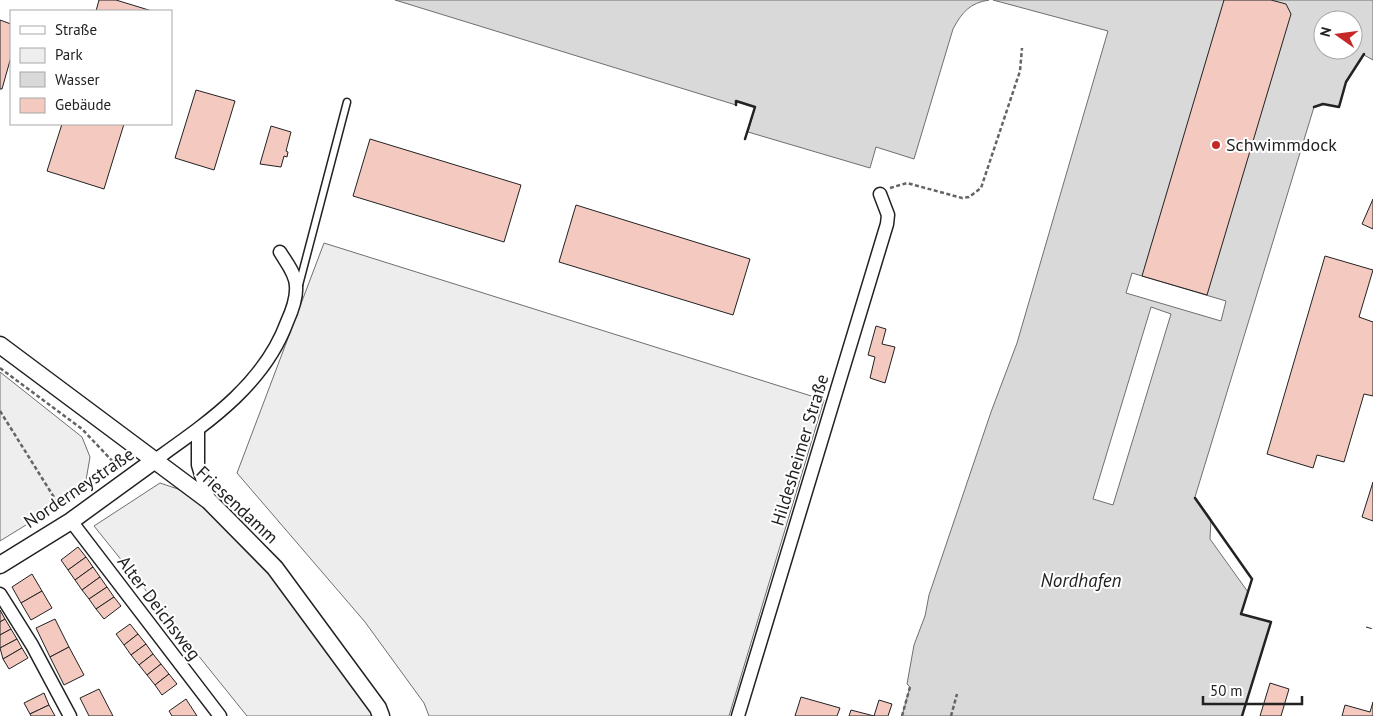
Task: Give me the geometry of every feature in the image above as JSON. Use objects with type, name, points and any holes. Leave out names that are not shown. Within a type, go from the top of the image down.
[{"type":"main road","name":"Friesendamm","points":[[0,345],[209,501],[275,568],[378,708],[381,716]]},
{"type":"main road","name":"Norderneystraße","points":[[0,565],[71,521],[156,460]]},
{"type":"street","name":"Hildesheimer Straße","points":[[738,716],[887,224],[888,215],[880,194]]},
{"type":"street","points":[[156,460],[198,430],[242,391],[264,366],[285,329],[296,295],[295,277],[280,252]]},
{"type":"street","points":[[198,430],[198,465],[209,501]]},
{"type":"street","name":"Alter Deichsweg","points":[[71,521],[220,716]]},
{"type":"street","points":[[0,594],[32,645],[70,716]]},
{"type":"lane","points":[[296,295],[347,102]]},
{"type":"path","points":[[880,194],[902,183],[962,198],[970,197],[981,188],[1020,70],[1022,48]]},
{"type":"path","points":[[0,368],[82,429],[129,480]]},
{"type":"path","points":[[0,412],[59,507],[71,521]]},
{"type":"path","points":[[902,716],[910,687]]},
{"type":"path","points":[[950,716],[957,694]]},
{"type":"green space","points":[[0,372],[82,437],[90,457],[85,486],[65,501],[0,541]]},
{"type":"green space","points":[[160,483],[190,493],[274,569],[378,716],[247,716],[94,526]]},
{"type":"shaded area","points":[[324,243],[824,400],[729,716],[429,716],[424,703],[365,622],[237,473]]},
{"type":"water","points":[[395,0],[989,0],[977,3],[967,9],[953,29],[914,159],[876,147],[870,168],[748,132],[755,107],[737,101],[736,105]]},
{"type":"water","name":"Nordhafen","points":[[993,0],[1373,0],[1373,60],[1364,55],[1363,56],[1363,10],[1313,10],[1313,60],[1361,60],[1346,82],[1339,107],[1323,104],[1314,107],[1195,497],[1211,519],[1210,539],[1248,592],[1241,614],[1271,622],[1242,716],[902,716],[910,687],[907,684],[914,645],[925,616],[929,595],[991,412],[1017,343],[1108,31]]},
{"type":"pier","points":[[1132,273],[1226,301],[1221,321],[1126,293]]},
{"type":"pier","points":[[1151,307],[1171,314],[1113,505],[1093,499]]},
{"type":"building","points":[[99,0],[116,0],[149,10],[96,10]]},
{"type":"building","name":"Schwimmdock","points":[[1224,0],[1271,0],[1286,4],[1291,14],[1207,295],[1142,276]]},
{"type":"building","points":[[0,20],[10,24],[10,61],[2,89],[0,89]]},
{"type":"building","points":[[196,90],[235,101],[214,170],[175,158]]},
{"type":"building","points":[[62,125],[124,125],[104,189],[47,171]]},
{"type":"building","points":[[271,126],[291,132],[286,151],[288,152],[287,157],[284,156],[281,167],[260,164]]},
{"type":"building","points":[[370,139],[521,185],[504,242],[353,196]]},
{"type":"building","points":[[1373,199],[1373,229],[1362,224]]},
{"type":"building","points":[[576,205],[750,259],[733,315],[559,262]]},
{"type":"building","points":[[1325,256],[1373,270],[1359,317],[1373,322],[1373,396],[1364,394],[1344,462],[1317,455],[1313,468],[1267,454]]},
{"type":"building","points":[[876,326],[886,329],[882,344],[895,347],[885,383],[870,378],[875,357],[868,355]]},
{"type":"building","points":[[1373,482],[1373,521],[1362,517]]},
{"type":"building","points":[[78,547],[86,557],[68,570],[61,560]]},
{"type":"building","points":[[86,557],[93,567],[75,580],[68,570]]},
{"type":"building","points":[[93,567],[100,577],[82,590],[75,580]]},
{"type":"building","points":[[32,574],[42,591],[21,603],[12,587]]},
{"type":"building","points":[[100,577],[107,587],[89,599],[82,590]]},
{"type":"building","points":[[107,587],[114,597],[96,609],[89,599]]},
{"type":"building","points":[[42,591],[52,608],[31,620],[21,603]]},
{"type":"building","points":[[114,597],[121,606],[104,619],[96,609]]},
{"type":"building","points":[[0,610],[5,619],[0,622]]},
{"type":"building","points":[[5,619],[11,629],[0,635],[0,622]]},
{"type":"building","points":[[55,619],[69,647],[50,657],[36,628]]},
{"type":"building","points":[[130,624],[138,634],[124,645],[116,634]]},
{"type":"building","points":[[11,629],[17,639],[0,648],[0,635]]},
{"type":"building","points":[[138,634],[146,644],[131,655],[124,645]]},
{"type":"building","points":[[17,639],[22,648],[3,659],[0,648]]},
{"type":"building","points":[[146,644],[153,654],[139,665],[131,655]]},
{"type":"building","points":[[69,647],[84,675],[64,685],[50,657]]},
{"type":"building","points":[[22,648],[28,658],[9,669],[3,659]]},
{"type":"building","points":[[153,654],[161,664],[147,675],[139,665]]},
{"type":"building","points":[[161,664],[169,674],[155,685],[147,675]]},
{"type":"building","points":[[169,674],[177,684],[162,695],[155,685]]},
{"type":"building","points":[[1270,683],[1289,689],[1281,716],[1260,716]]},
{"type":"building","points":[[99,689],[113,716],[89,716],[80,698]]},
{"type":"building","points":[[44,693],[49,705],[30,714],[24,703]]},
{"type":"building","points":[[801,697],[840,708],[837,716],[795,716]]},
{"type":"building","points":[[186,699],[197,716],[172,716],[169,711]]},
{"type":"building","points":[[879,700],[892,704],[888,716],[874,716]]},
{"type":"building","points":[[1373,702],[1373,716],[1342,716],[1345,705],[1370,712]]},
{"type":"building","points":[[49,705],[55,716],[31,716],[30,714]]},
{"type":"building","points":[[851,710],[874,716],[849,716]]},
{"type":"fence","points":[[1366,627],[1373,629]]},
{"type":"wall","points":[[1314,107],[1323,104],[1339,107],[1346,82],[1364,54]]},
{"type":"wall","points":[[736,105],[736,101],[755,107],[745,139]]},
{"type":"wall","points":[[1195,498],[1252,579],[1241,614],[1271,622],[1242,716]]},
{"type":"place","name":"Schwimmdock","points":[[1216,145]]}]
